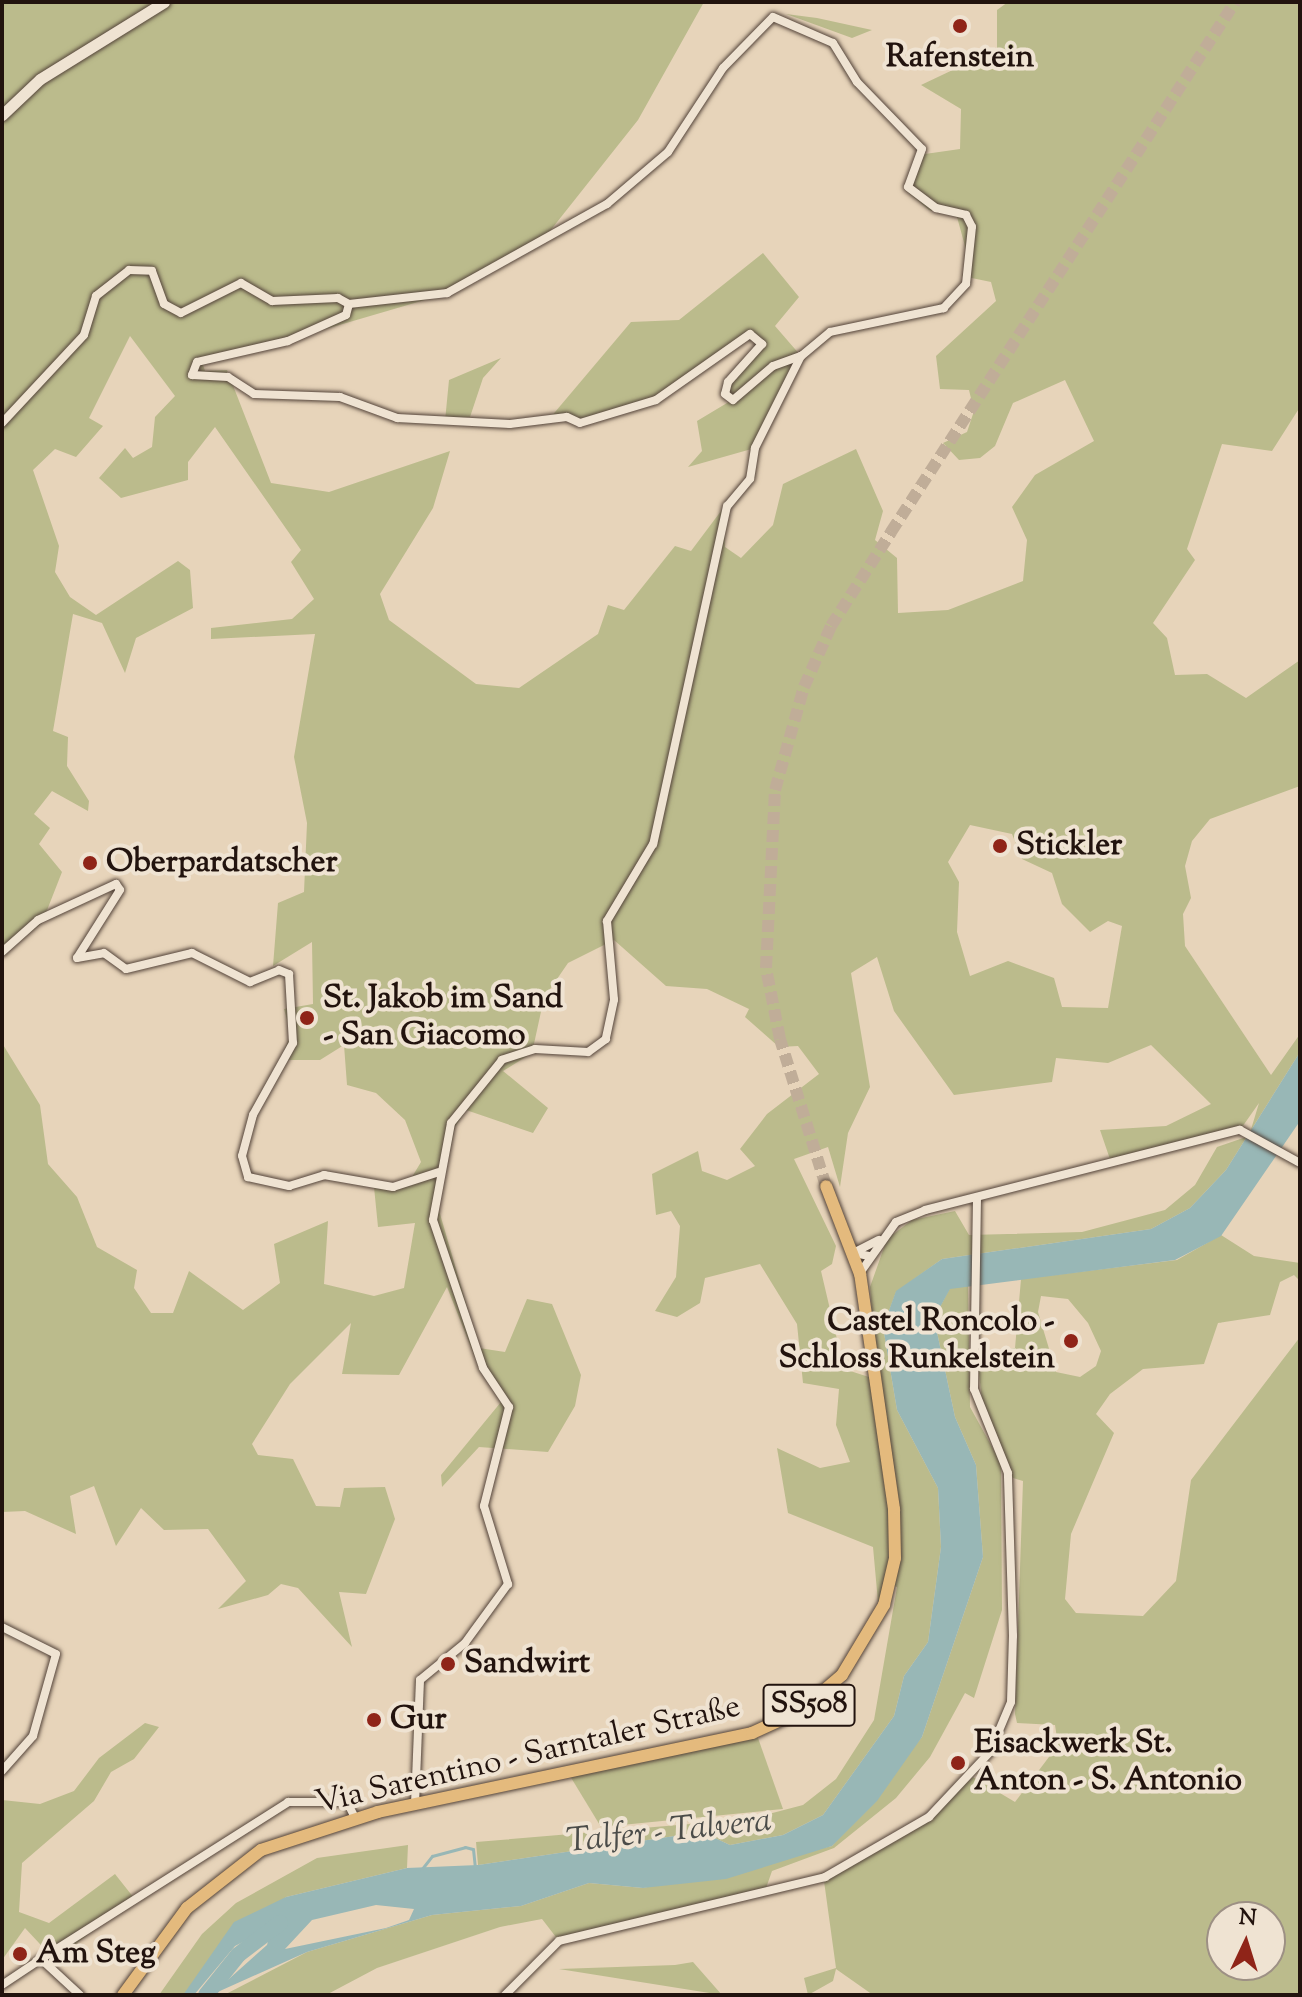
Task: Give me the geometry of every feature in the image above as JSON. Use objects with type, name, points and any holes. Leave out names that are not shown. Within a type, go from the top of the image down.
[{"type":"main road","points":[[2,115],[40,79],[164,2]]},
{"type":"main road","name":"SS508","points":[[826,1186],[845,1234],[856,1249]]},
{"type":"main road","name":"Via Sarentino - Sarntaler Straße","points":[[123,1995],[187,1908],[218,1879],[261,1850],[355,1818],[752,1733],[800,1711],[842,1675],[879,1622],[895,1558],[856,1249]]},
{"type":"street","points":[[2,423],[84,335],[96,296],[129,270],[152,271],[164,304],[181,313],[241,283],[272,301],[349,304],[447,293],[607,204],[668,152],[730,60],[765,22],[779,18],[833,43],[857,82],[922,149],[908,187],[936,208],[966,215],[972,227],[966,284],[944,308],[830,332],[801,356],[773,366],[733,400],[725,394],[728,382],[762,344],[750,334],[656,400],[580,423],[397,418],[340,397],[254,394],[228,377],[192,375],[197,362],[288,341],[346,315],[349,304]]},
{"type":"street","points":[[415,1805],[418,1685],[442,1655],[465,1643],[508,1584],[484,1506],[509,1407],[483,1368],[448,1274],[432,1214],[451,1123],[493,1066],[535,1049],[588,1052],[606,1039],[614,1000],[607,921],[653,844],[727,506],[750,479],[755,448],[801,356]]},
{"type":"street","points":[[2,952],[38,920],[116,884],[77,958],[104,953],[126,969],[192,953],[250,982],[279,970],[289,974],[293,1043],[253,1115],[242,1156],[248,1177],[289,1186],[324,1175],[393,1187],[439,1172]]},
{"type":"street","points":[[860,1274],[879,1240],[896,1222],[1242,1131],[1279,1156],[1300,1163]]},
{"type":"street","points":[[505,1995],[564,1939],[825,1877],[929,1817],[990,1752],[1012,1688],[1008,1473],[976,1405],[973,1237],[977,1199]]},
{"type":"street","points":[[856,1249],[879,1240]]},
{"type":"street","points":[[856,1249],[869,1256]]},
{"type":"street","points":[[2,1627],[56,1654],[33,1736],[2,1771]]},
{"type":"street","points":[[2,1985],[288,1802],[347,1802],[355,1818]]},
{"type":"street","points":[[41,1959],[80,1995]]},
{"type":"green space","points":[[2,2],[704,2],[638,120],[546,236],[435,297],[203,365],[205,371],[227,370],[271,483],[329,492],[450,451],[433,508],[380,594],[389,620],[476,684],[519,688],[598,634],[608,605],[624,610],[675,546],[691,551],[724,507],[725,547],[741,558],[773,525],[783,484],[856,449],[883,511],[875,540],[897,558],[898,613],[948,610],[1023,581],[1027,540],[1012,507],[1035,475],[1094,441],[1065,380],[1013,403],[995,446],[980,458],[959,460],[943,443],[967,432],[974,411],[969,390],[940,389],[936,356],[996,301],[991,282],[962,276],[968,257],[957,217],[929,210],[905,190],[918,155],[960,149],[961,109],[921,85],[978,58],[997,58],[997,10],[1008,2],[1300,2],[1300,407],[1272,451],[1222,444],[1187,549],[1195,560],[1153,623],[1167,638],[1175,675],[1207,674],[1246,698],[1300,660],[1300,786],[1210,819],[1192,841],[1185,866],[1191,898],[1183,914],[1185,946],[1271,1075],[1300,1034],[1300,1052],[1251,1131],[1259,1103],[1240,1130],[1223,1138],[1112,1165],[1100,1130],[1166,1126],[1211,1104],[1151,1045],[1108,1063],[1056,1058],[1052,1082],[954,1095],[894,1011],[877,957],[851,973],[870,1087],[848,1133],[840,1187],[828,1147],[794,1159],[836,1246],[832,1264],[821,1271],[844,1369],[872,1378],[885,1484],[870,1287],[887,1239],[912,1220],[955,1211],[969,1235],[1082,1232],[1165,1210],[1195,1185],[1217,1147],[1247,1137],[1226,1170],[1190,1208],[1151,1229],[942,1259],[896,1292],[883,1327],[897,1410],[938,1488],[941,1547],[928,1642],[904,1676],[894,1716],[823,1815],[783,1835],[730,1845],[702,1832],[478,1865],[476,1842],[750,1819],[803,1805],[836,1779],[874,1720],[897,1587],[890,1585],[878,1602],[873,1547],[788,1513],[777,1448],[820,1468],[850,1462],[836,1425],[839,1389],[803,1383],[797,1324],[760,1264],[705,1278],[700,1303],[677,1317],[655,1311],[676,1277],[680,1226],[671,1211],[656,1215],[652,1174],[698,1151],[702,1171],[727,1180],[755,1166],[740,1149],[767,1114],[819,1074],[798,1046],[779,1047],[745,1017],[749,1009],[707,989],[666,986],[614,940],[568,963],[544,998],[532,1053],[503,1071],[548,1108],[533,1133],[466,1110],[455,1127],[438,1207],[479,1348],[505,1352],[527,1299],[552,1304],[581,1375],[575,1406],[548,1452],[479,1447],[442,1487],[441,1475],[501,1402],[480,1370],[447,1287],[399,1375],[342,1374],[351,1323],[290,1384],[252,1444],[258,1455],[293,1459],[316,1506],[340,1507],[344,1488],[385,1487],[395,1519],[366,1594],[339,1592],[352,1647],[298,1588],[281,1584],[268,1595],[218,1609],[246,1581],[208,1529],[164,1530],[141,1508],[116,1546],[94,1486],[70,1496],[76,1534],[25,1511],[2,1512],[2,1043],[40,1105],[48,1164],[77,1197],[97,1247],[137,1270],[134,1288],[151,1313],[173,1313],[189,1271],[243,1310],[280,1283],[274,1244],[328,1221],[324,1284],[374,1296],[404,1288],[415,1223],[378,1227],[374,1187],[409,1182],[421,1162],[405,1120],[376,1093],[347,1085],[344,1045],[320,1060],[280,1060],[291,1034],[284,1009],[313,1004],[312,942],[273,966],[278,903],[304,892],[307,823],[294,757],[315,634],[211,639],[211,628],[292,619],[314,599],[291,562],[301,550],[215,427],[188,462],[188,480],[121,498],[99,478],[125,448],[133,458],[152,447],[155,417],[175,396],[130,336],[89,418],[103,426],[76,457],[55,449],[33,470],[59,546],[55,572],[70,597],[96,615],[178,561],[190,570],[193,608],[136,638],[125,673],[102,623],[73,614],[53,731],[68,737],[67,766],[89,801],[88,811],[52,791],[34,814],[50,828],[39,844],[62,872],[42,923],[2,956]],"holes":[[[970,825],[1012,834],[1022,859],[1052,873],[1062,904],[1090,932],[1108,921],[1122,926],[1108,1008],[1062,1007],[1054,978],[1008,961],[970,976],[957,932],[959,882],[948,862]]]},
{"type":"green space","points":[[786,14],[817,18],[872,30],[852,38]]},
{"type":"green space","points":[[763,253],[799,297],[775,326],[801,356],[755,448],[688,467],[702,451],[697,421],[732,400],[725,394],[728,382],[762,344],[750,334],[656,400],[580,423],[550,418],[631,322],[679,320]]},
{"type":"green space","points":[[501,358],[483,378],[470,417],[445,421],[449,380]]},
{"type":"green space","points":[[1221,1235],[1254,1256],[1300,1263],[1300,1281],[1294,1275],[1280,1282],[1270,1315],[1218,1323],[1204,1364],[1143,1369],[1110,1394],[1096,1414],[1114,1433],[1071,1534],[1065,1599],[1076,1613],[1143,1616],[1176,1581],[1191,1480],[1300,1337],[1300,1995],[873,1995],[836,1969],[833,1981],[808,1995],[804,1978],[836,1968],[824,1881],[930,1818],[973,1777],[1015,1802],[1058,1745],[1055,1725],[1017,1723],[1015,1714],[1023,1481],[1013,1478],[984,1418],[977,1356],[1015,1348],[1021,1279],[1177,1260]],"holes":[[[1041,1296],[1068,1299],[1088,1323],[1101,1351],[1096,1366],[1080,1377],[1056,1372],[1038,1312]]]},
{"type":"green space","points":[[968,1286],[970,1407],[1001,1463],[1002,1610],[974,1698],[965,1693],[930,1757],[896,1798],[834,1848],[772,1871],[765,1891],[559,1941],[542,1919],[500,1927],[377,1968],[326,1995],[224,1995],[307,1952],[432,1915],[521,1906],[589,1883],[643,1888],[832,1846],[922,1737],[983,1557],[976,1465],[955,1417],[934,1318],[950,1288]]},
{"type":"green space","points":[[145,1723],[159,1727],[134,1759],[111,1772],[94,1801],[22,1863],[19,1912],[49,1923],[115,1874],[134,1898],[67,1951],[53,1958],[25,1928],[2,1960],[2,1800],[40,1804],[74,1791],[99,1758]]},
{"type":"green space","points":[[758,1738],[783,1809],[601,1827],[570,1776]]},
{"type":"green space","points":[[408,1845],[407,1868],[286,1897],[183,1995],[159,1995],[202,1934],[236,1903],[317,1858]]},
{"type":"green space","points":[[693,1962],[722,1995],[559,1969],[675,1965]]},
{"type":"water","points":[[1300,1052],[1300,1121],[1221,1236],[1175,1260],[950,1289],[934,1318],[955,1417],[976,1465],[983,1557],[922,1737],[877,1801],[832,1846],[726,1879],[643,1888],[589,1883],[521,1906],[432,1915],[307,1952],[211,1995],[267,1945],[269,1938],[257,1935],[235,1946],[194,1995],[183,1995],[234,1922],[286,1897],[407,1868],[478,1865],[702,1832],[730,1845],[783,1835],[823,1815],[894,1716],[904,1676],[928,1642],[941,1547],[938,1488],[897,1410],[883,1327],[896,1291],[942,1259],[1151,1229],[1190,1208],[1226,1170]],"holes":[[[376,1905],[414,1909],[409,1920],[386,1928],[285,1949],[312,1920]]]},
{"type":"waterway","points":[[421,1870],[432,1856],[465,1847],[473,1849],[475,1868]]},
{"type":"waterway","points":[[206,1995],[238,1955],[280,1923]]},
{"type":"tunnel","points":[[826,1186],[780,1039],[766,968],[775,790],[804,687],[831,626],[1235,2]]},
{"type":"place","name":"Rafenstein","points":[[960,26]]},
{"type":"place","name":"Stickler","points":[[1000,846]]},
{"type":"place","name":"Oberpardatscher","points":[[90,863]]},
{"type":"place","name":"St. Jakob im Sand - San Giacomo","points":[[307,1018]]},
{"type":"place","name":"Castel Roncolo - Schloss Runkelstein","points":[[1071,1341]]},
{"type":"place","name":"Sandwirt","points":[[448,1664]]},
{"type":"place","name":"Gur","points":[[374,1720]]},
{"type":"place","name":"Eisackwerk St. Anton - S. Antonio","points":[[958,1763]]},
{"type":"place","name":"Am Steg","points":[[20,1954]]},
{"type":"water label","name":"Talfer - Talvera","points":[[669,1832]]}]
